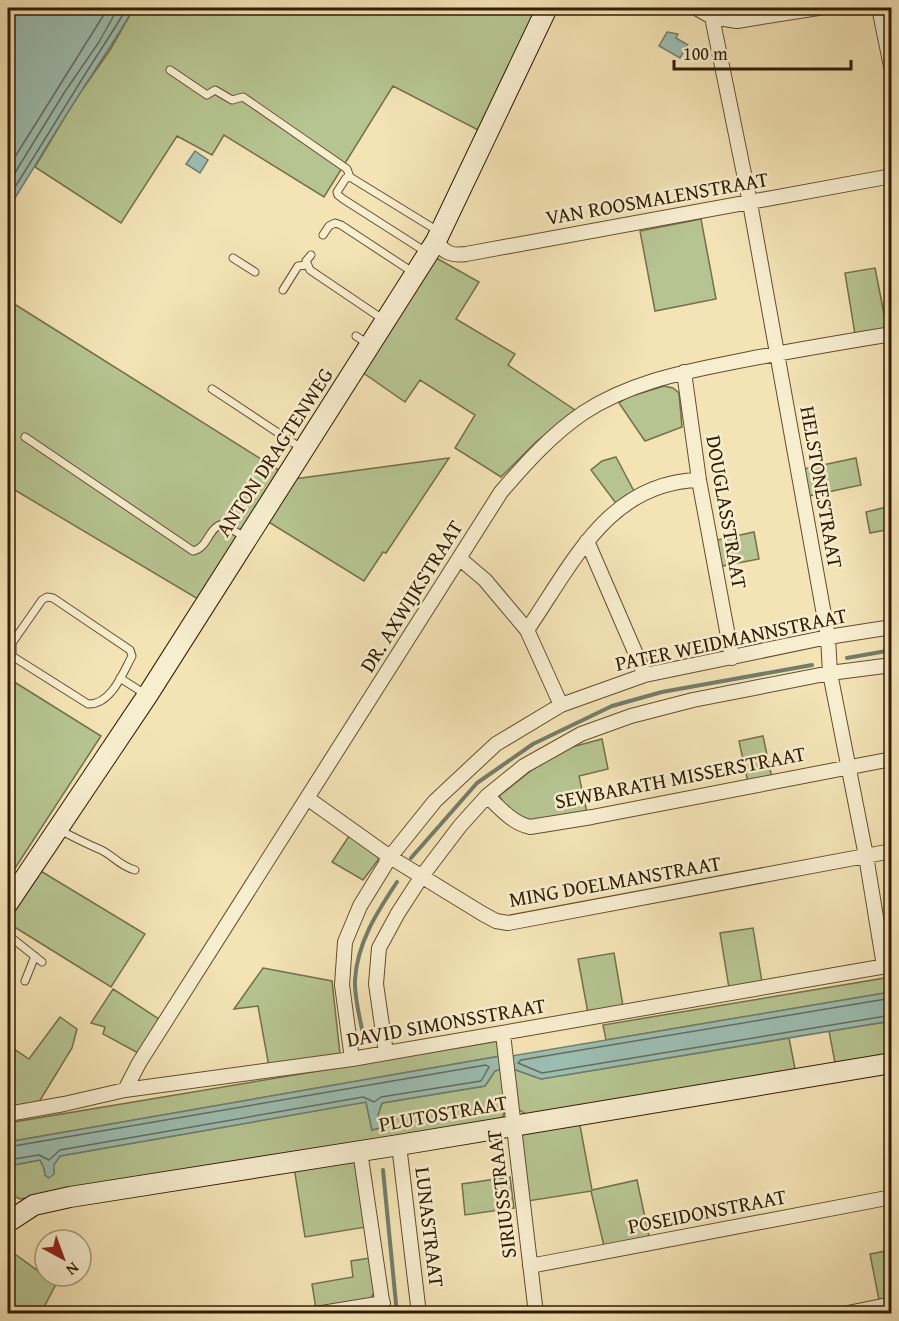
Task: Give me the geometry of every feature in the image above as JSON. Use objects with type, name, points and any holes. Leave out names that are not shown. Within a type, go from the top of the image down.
[{"type":"main road","name":"ANTON DRAGTENWEG","points":[[8,903],[147,696],[304,450],[363,341],[386,321],[416,274],[435,242],[547,8]]},
{"type":"main road","name":"PLUTOSTRAAT","points":[[8,1222],[34,1205],[70,1197],[891,1063]]},
{"type":"street","points":[[696,8],[712,17],[737,21],[818,8]]},
{"type":"street","points":[[879,8],[891,71]]},
{"type":"street","name":"HELSTONESTRAAT","points":[[712,17],[750,203],[828,637],[830,673],[847,766],[888,965]]},
{"type":"street","name":"VAN ROOSMALENSTRAAT","points":[[435,242],[444,251],[452,254],[466,254],[891,176]]},
{"type":"street","name":"DR. AXWIJKSTRAAT","points":[[125,1090],[146,1053],[501,492],[539,448],[584,413],[638,385],[684,372],[776,353],[891,334]]},
{"type":"street","name":"DOUGLASSTRAAT","points":[[684,372],[699,480],[732,658]]},
{"type":"street","points":[[527,630],[565,571],[603,522],[630,501],[659,486],[683,480],[699,480]]},
{"type":"street","points":[[587,541],[645,675]]},
{"type":"street","points":[[459,558],[485,580],[527,630],[561,705]]},
{"type":"street","name":"PATER WEIDMANNSTRAAT","points":[[352,1059],[342,985],[345,942],[360,906],[390,857],[435,801],[496,744],[561,705],[645,675],[828,637],[891,627]]},
{"type":"street","points":[[386,1053],[376,984],[379,948],[422,876],[460,826],[487,796],[524,766],[581,734],[631,716],[693,700],[830,673],[891,665]]},
{"type":"street","name":"SEWBARATH MISSERSTRAAT","points":[[487,796],[513,820],[530,827],[891,759]]},
{"type":"street","name":"MING DOELMANSTRAAT","points":[[307,798],[390,857],[483,914],[496,921],[508,923],[891,851]]},
{"type":"street","name":"DAVID SIMONSSTRAAT","points":[[8,1114],[125,1090],[386,1053],[504,1040],[888,965]]},
{"type":"street","name":"SIRIUSSTRAAT","points":[[504,1040],[536,1314]]},
{"type":"street","name":"LUNASTRAAT","points":[[399,1145],[419,1314]]},
{"type":"street","points":[[316,1314],[383,1308],[360,1151]]},
{"type":"street","name":"POSEIDONSTRAAT","points":[[530,1266],[891,1197]]},
{"type":"street","points":[[843,1314],[891,1304]]},
{"type":"lane","points":[[170,70],[207,95],[214,90],[232,100],[243,97],[347,169],[350,177],[435,242]]},
{"type":"lane","points":[[350,177],[346,178],[338,195],[435,242]]},
{"type":"lane","points":[[323,235],[329,226],[335,223],[340,225],[416,274]]},
{"type":"lane","points":[[311,255],[306,261],[310,270],[386,321]]},
{"type":"lane","points":[[233,258],[255,272]]},
{"type":"lane","points":[[283,290],[298,266],[307,265]]},
{"type":"lane","points":[[212,389],[304,450]]},
{"type":"lane","points":[[25,437],[193,551],[203,546],[213,528],[222,524],[248,538]]},
{"type":"lane","points":[[47,597],[62,604],[130,650],[132,656],[120,678],[103,701],[88,704],[12,656],[12,643],[42,600],[47,597]]},
{"type":"lane","points":[[120,678],[147,696]]},
{"type":"lane","points":[[58,829],[135,870]]},
{"type":"lane","points":[[8,935],[42,962]]},
{"type":"lane","points":[[25,981],[35,956]]},
{"type":"green space","points":[[134,8],[536,8],[480,131],[393,86],[324,197],[224,135],[212,155],[177,136],[121,223],[35,167],[75,100],[110,50]]},
{"type":"green space","points":[[701,219],[716,299],[655,311],[640,231]]},
{"type":"green space","points":[[431,255],[479,282],[456,319],[515,354],[508,365],[575,410],[536,442],[501,477],[455,448],[475,415],[420,380],[405,402],[362,372]]},
{"type":"green space","points":[[875,268],[887,329],[855,334],[845,273]]},
{"type":"green space","points":[[8,300],[280,471],[198,599],[8,486]]},
{"type":"green space","points":[[664,386],[673,388],[679,393],[682,427],[645,441],[619,403],[628,397]]},
{"type":"green space","points":[[616,457],[636,495],[618,506],[591,470],[602,461]]},
{"type":"green space","points":[[449,458],[386,553],[383,552],[364,581],[267,521],[294,479]]},
{"type":"green space","points":[[856,458],[861,485],[804,497],[799,470]]},
{"type":"green space","points":[[891,506],[891,529],[870,533],[866,512]]},
{"type":"green space","points":[[754,532],[759,559],[722,566],[717,540]]},
{"type":"green space","points":[[8,678],[101,736],[8,879]]},
{"type":"green space","points":[[763,736],[772,778],[748,783],[739,741]]},
{"type":"green space","points":[[602,739],[608,769],[579,776],[587,813],[531,823],[514,816],[499,796],[533,769],[572,747]]},
{"type":"green space","points":[[349,836],[378,855],[378,860],[363,880],[332,862]]},
{"type":"green space","points":[[39,870],[145,934],[111,987],[8,923],[8,916]]},
{"type":"green space","points":[[753,928],[762,982],[729,988],[720,933]]},
{"type":"green space","points":[[614,953],[623,1006],[588,1013],[578,959]]},
{"type":"green space","points":[[263,968],[332,981],[340,1054],[269,1067],[258,1006],[234,1009]]},
{"type":"green space","points":[[891,977],[891,992],[606,1040],[603,1025]]},
{"type":"green space","points":[[113,989],[159,1019],[138,1053],[103,1034],[105,1027],[91,1023]]},
{"type":"green space","points":[[60,1017],[77,1029],[72,1048],[39,1102],[8,1108],[8,1045],[29,1059]]},
{"type":"green space","points":[[891,1021],[891,1058],[836,1068],[829,1031]]},
{"type":"green space","points":[[789,1038],[796,1074],[528,1116],[517,1108],[513,1069],[541,1079]]},
{"type":"green space","points":[[498,1041],[501,1056],[8,1142],[8,1123]]},
{"type":"green space","points":[[502,1069],[504,1114],[501,1120],[20,1199],[8,1193],[8,1166],[40,1160],[45,1175],[60,1156],[366,1102],[372,1130],[380,1128],[378,1115],[382,1103],[485,1086],[495,1071]]},
{"type":"green space","points":[[579,1120],[592,1190],[637,1180],[649,1236],[604,1246],[591,1191],[528,1201],[521,1136],[525,1131]]},
{"type":"green space","points":[[356,1158],[366,1227],[305,1237],[294,1167]]},
{"type":"green space","points":[[510,1177],[514,1208],[465,1215],[462,1184]]},
{"type":"green space","points":[[8,1249],[33,1267],[33,1288],[54,1288],[41,1313],[8,1313]]},
{"type":"green space","points":[[891,1250],[891,1298],[879,1300],[870,1254]]},
{"type":"green space","points":[[370,1258],[375,1286],[369,1300],[316,1309],[312,1284],[353,1277],[351,1261]]},
{"type":"water","points":[[8,8],[134,8],[8,209]]},
{"type":"water","points":[[667,32],[678,34],[676,38],[688,45],[680,58],[659,46]]},
{"type":"water","points":[[195,151],[208,160],[200,173],[186,164]]},
{"type":"water","points":[[891,992],[891,1021],[541,1079],[513,1069],[511,1056]]},
{"type":"water","points":[[501,1056],[502,1069],[495,1071],[485,1086],[382,1103],[378,1115],[380,1128],[372,1130],[366,1102],[60,1156],[54,1165],[54,1174],[49,1178],[45,1175],[40,1160],[8,1166],[8,1142]]},
{"type":"waterway","points":[[847,658],[892,650]]},
{"type":"waterway","points":[[411,858],[477,783],[533,744],[612,706],[662,692],[812,665]]},
{"type":"waterway","points":[[364,1040],[356,995],[357,966],[369,928],[397,882]]},
{"type":"waterway","points":[[383,1170],[397,1314]]}]
